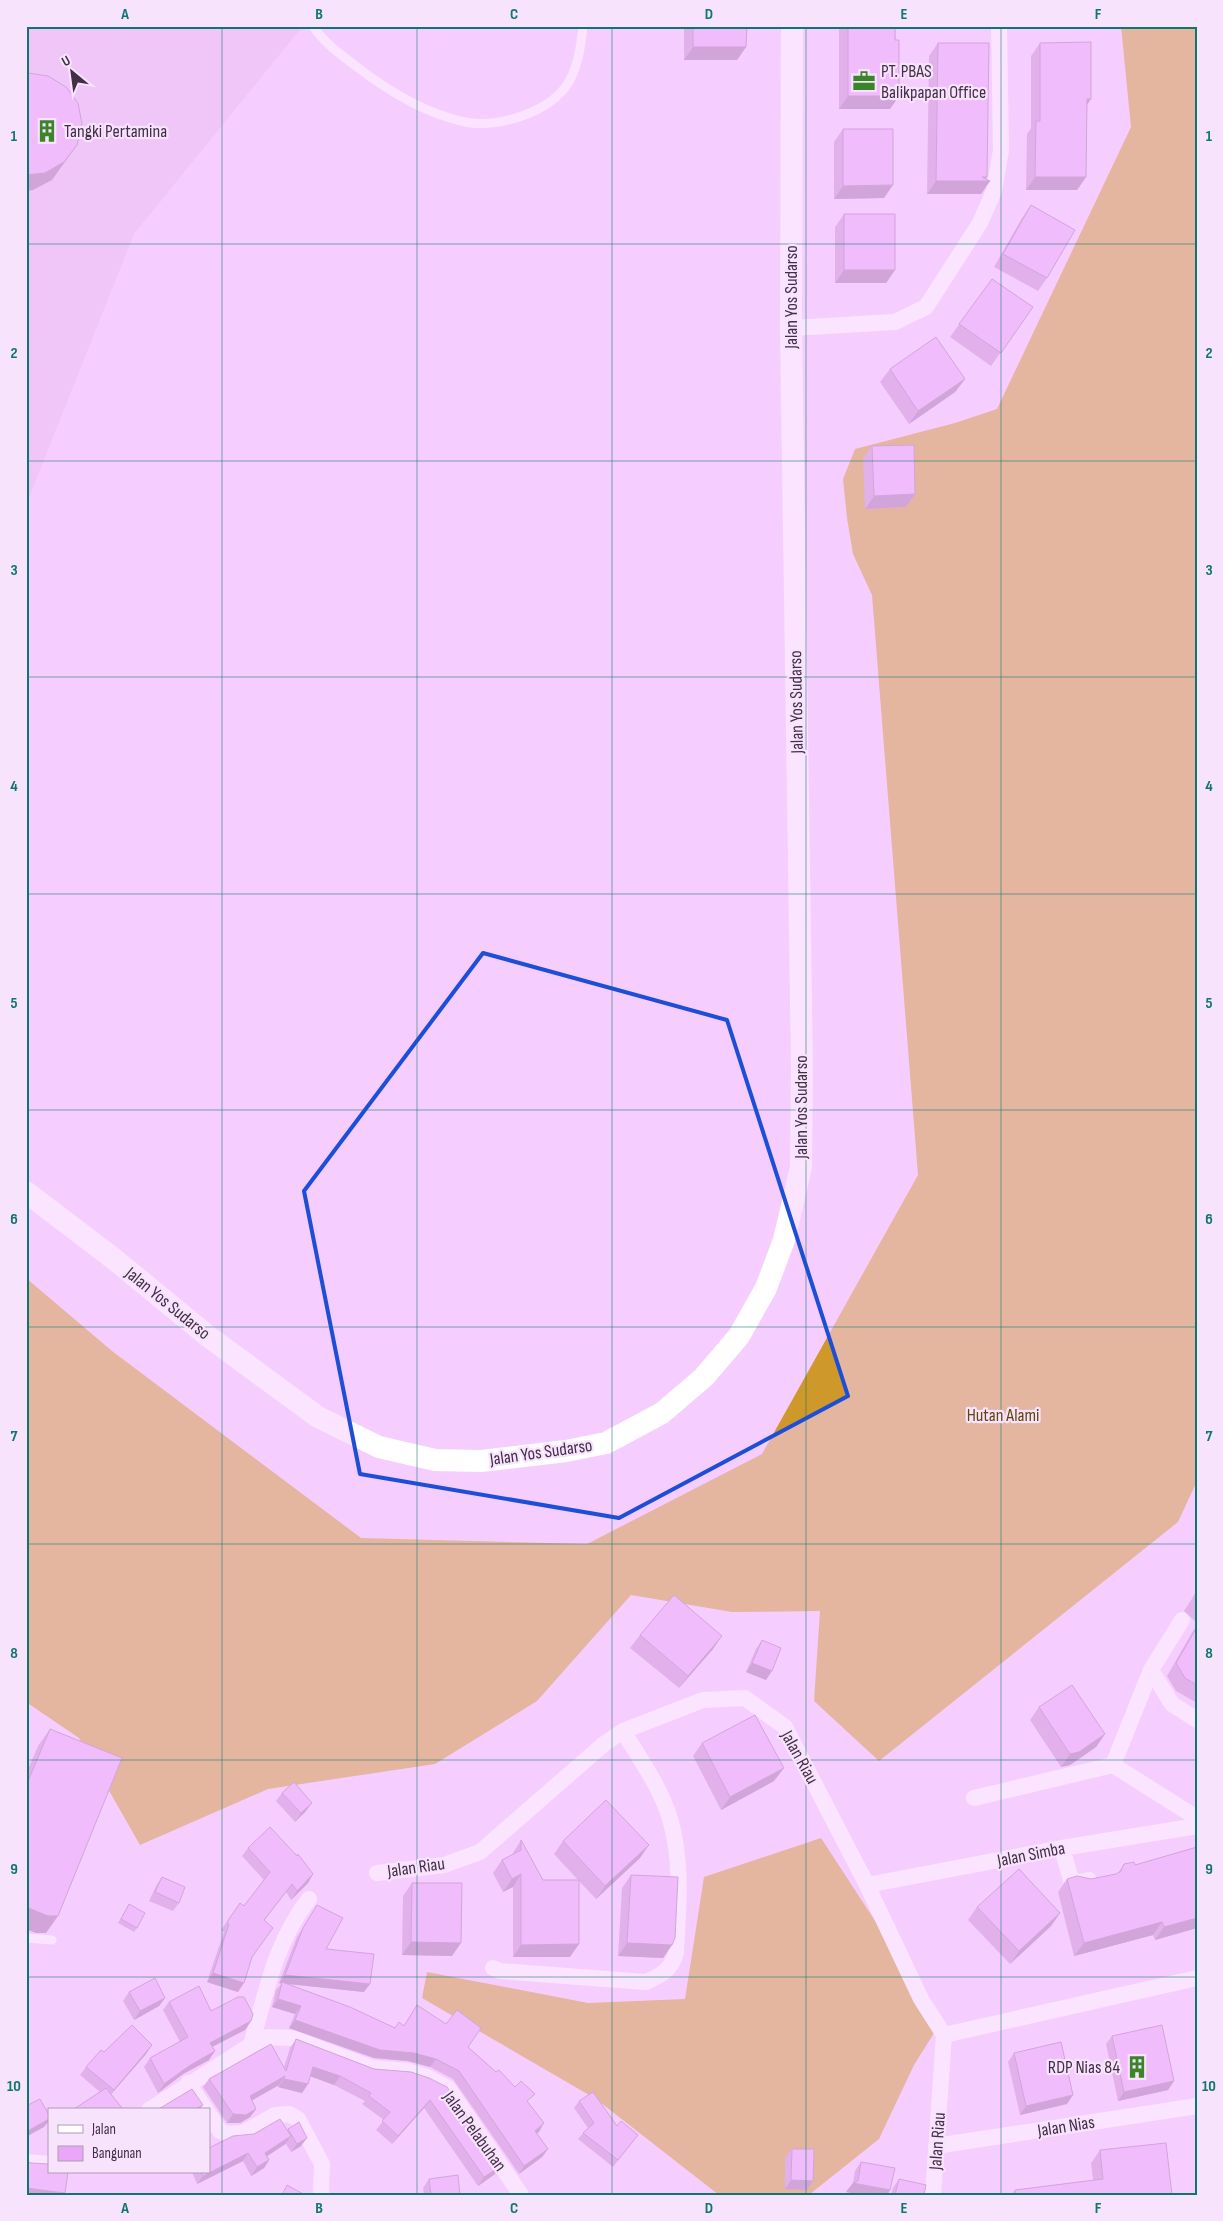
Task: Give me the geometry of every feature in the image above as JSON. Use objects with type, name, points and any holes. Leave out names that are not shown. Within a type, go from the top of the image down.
[{"type":"main road","name":"Jalan Yos Sudarso","points":[[26,1192],[114,1259],[209,1336],[310,1412],[379,1447],[435,1460],[482,1461],[566,1451],[606,1442],[662,1412],[704,1376],[739,1336],[766,1288],[784,1240],[801,1167],[802,1068],[791,328],[792,26]]},
{"type":"street","points":[[791,328],[895,322],[926,308],[980,223],[994,190],[1001,150],[999,26]]},
{"type":"street","points":[[1113,1765],[1151,1670],[1182,1620]]},
{"type":"street","points":[[1151,1670],[1172,1704],[1197,1720]]},
{"type":"street","name":"Jalan Riau","points":[[377,1873],[444,1865],[480,1852],[604,1744],[623,1731],[703,1700],[745,1698],[785,1726],[866,1885],[921,1999],[944,2036],[933,2195]]},
{"type":"street","points":[[493,1968],[500,1971],[646,1982],[667,1972],[672,1965],[676,1953],[678,1857],[670,1819],[652,1779],[623,1731]]},
{"type":"street","points":[[974,1798],[1113,1765],[1197,1818]]},
{"type":"street","name":"Jalan Simba","points":[[866,1885],[1062,1848],[1197,1826]]},
{"type":"street","points":[[1062,1848],[1071,1880],[1080,1882],[1105,1877]]},
{"type":"street","points":[[251,2044],[280,1943],[297,1914],[309,1899]]},
{"type":"street","points":[[944,2036],[1197,1978]]},
{"type":"street","name":"Jalan Pelabuhan","points":[[152,2108],[251,2044],[268,2037],[292,2038],[372,2068],[407,2071],[427,2077],[448,2088],[521,2195]]},
{"type":"street","points":[[188,2083],[205,2108]]},
{"type":"street","name":"Jalan Nias","points":[[936,2146],[1197,2106]]},
{"type":"street","points":[[210,2116],[220,2131],[228,2134],[243,2133],[275,2115],[289,2114],[298,2119],[322,2164],[321,2195]]},
{"type":"street","points":[[26,2162],[48,2164]]},
{"type":"lane","points":[[313,26],[323,41],[385,89],[465,122],[495,123],[538,109],[557,95],[570,79],[580,51],[583,26]]},
{"type":"lane","points":[[26,1938],[52,1940]]},
{"type":"highlighted area","points":[[483,953],[727,1020],[848,1396],[619,1518],[360,1474],[304,1191]]},
{"type":"shaded area","points":[[26,26],[303,26],[134,234],[26,505]]},
{"type":"green space","name":"Hutan Alami","points":[[1121,26],[1197,26],[1197,1481],[1178,1522],[879,1761],[814,1701],[820,1611],[732,1612],[631,1595],[537,1701],[435,1764],[268,1789],[140,1845],[79,1738],[26,1702],[26,1278],[112,1351],[361,1538],[587,1544],[762,1454],[918,1175],[872,595],[853,554],[843,479],[855,449],[955,423],[997,409],[1131,127]]},
{"type":"green space","points":[[821,1838],[941,2022],[914,2065],[879,2139],[810,2194],[719,2195],[596,2099],[422,1998],[427,1972],[588,2003],[685,1999],[704,1877]]},
{"type":"building","points":[[693,26],[747,26],[746,47],[693,47]]},
{"type":"building","points":[[848,26],[895,26],[895,40],[899,40],[899,96],[848,96]]},
{"type":"building","points":[[1091,42],[1091,99],[1087,99],[1086,177],[1035,177],[1036,121],[1040,121],[1040,43]]},
{"type":"building","points":[[938,43],[989,43],[987,177],[982,177],[990,181],[936,181]]},
{"type":"building","name":"Tangki Pertamina","points":[[26,73],[48,76],[66,87],[78,103],[82,124],[77,145],[64,162],[45,173],[26,175]]},
{"type":"building","points":[[843,129],[893,129],[893,185],[843,186]]},
{"type":"building","points":[[1031,205],[1075,230],[1047,278],[1003,254]]},
{"type":"building","points":[[844,214],[895,214],[895,270],[844,270]]},
{"type":"building","points":[[992,279],[1033,307],[1001,353],[959,324]]},
{"type":"building","points":[[936,337],[965,379],[918,411],[890,369]]},
{"type":"building","points":[[914,445],[915,494],[874,496],[872,446]]},
{"type":"building","points":[[1197,1592],[1197,1601],[1193,1598]]},
{"type":"building","points":[[674,1595],[722,1636],[688,1676],[640,1635]]},
{"type":"building","points":[[1197,1627],[1197,1685],[1185,1678],[1176,1663]]},
{"type":"building","points":[[762,1640],[781,1648],[772,1671],[752,1663]]},
{"type":"building","points":[[1072,1685],[1105,1734],[1079,1752],[1070,1754],[1039,1707]]},
{"type":"building","points":[[755,1715],[784,1768],[730,1797],[702,1743]]},
{"type":"building","points":[[50,1729],[122,1758],[58,1916],[48,1916],[26,1907],[26,1786]]},
{"type":"building","points":[[294,1782],[312,1803],[301,1813],[282,1793]]},
{"type":"building","points":[[606,1800],[649,1845],[605,1886],[563,1841]]},
{"type":"building","points":[[270,1827],[297,1856],[298,1854],[313,1874],[297,1891],[292,1884],[264,1920],[273,1928],[252,1957],[244,1983],[213,1973],[229,1924],[227,1922],[240,1903],[244,1906],[270,1872],[248,1848]]},
{"type":"building","points":[[521,1840],[543,1880],[579,1880],[579,1944],[521,1945],[521,1874],[512,1879],[502,1860],[521,1850]]},
{"type":"building","points":[[1197,1847],[1197,1918],[1164,1927],[1162,1922],[1084,1943],[1067,1879],[1077,1876],[1091,1879],[1116,1874],[1121,1871],[1124,1864],[1134,1862],[1135,1865]]},
{"type":"building","points":[[1019,1869],[1060,1913],[1019,1951],[977,1907]]},
{"type":"building","points":[[631,1875],[678,1877],[675,1938],[672,1945],[627,1943]]},
{"type":"building","points":[[162,1877],[185,1887],[179,1903],[155,1892]]},
{"type":"building","points":[[412,1883],[462,1883],[461,1943],[411,1942]]},
{"type":"building","points":[[129,1904],[145,1913],[137,1928],[121,1919]]},
{"type":"building","points":[[317,1905],[343,1918],[326,1949],[374,1954],[370,1984],[285,1975],[303,1928]]},
{"type":"building","points":[[155,1978],[165,1998],[140,2011],[129,1992]]},
{"type":"building","points":[[282,1982],[350,2007],[395,2028],[399,2022],[404,2026],[417,2005],[446,2024],[457,2010],[481,2028],[468,2047],[496,2072],[499,2070],[515,2087],[521,2081],[535,2094],[527,2101],[544,2123],[535,2131],[548,2149],[524,2166],[459,2071],[436,2059],[414,2053],[380,2050],[295,2020],[301,2006],[278,1999]]},
{"type":"building","points":[[199,1986],[211,2011],[238,1997],[244,1997],[253,2014],[251,2021],[210,2043],[215,2051],[189,2066],[164,2084],[150,2058],[188,2037],[169,2002]]},
{"type":"building","points":[[132,2025],[152,2045],[114,2090],[86,2067],[101,2050],[104,2052]]},
{"type":"building","name":"RDP Nias 84","points":[[1162,2025],[1174,2081],[1124,2092],[1112,2036]]},
{"type":"building","points":[[296,2039],[374,2069],[411,2072],[447,2087],[501,2166],[484,2177],[430,2100],[398,2136],[382,2121],[390,2112],[369,2096],[371,2093],[340,2076],[313,2067],[308,2084],[284,2079],[285,2076],[250,2096],[256,2109],[246,2115],[233,2114],[209,2079],[271,2044],[286,2071]]},
{"type":"building","points":[[1061,2042],[1073,2095],[1026,2106],[1014,2053]]},
{"type":"building","points":[[106,2088],[122,2108],[76,2108]]},
{"type":"building","points":[[192,2089],[203,2105],[197,2108],[160,2108]]},
{"type":"building","points":[[593,2092],[617,2126],[621,2121],[638,2135],[618,2160],[583,2133],[594,2123],[579,2101]]},
{"type":"building","points":[[40,2099],[48,2113],[48,2120],[26,2132],[26,2106]]},
{"type":"building","points":[[280,2119],[291,2136],[265,2153],[269,2160],[257,2167],[248,2153],[210,2172],[210,2148],[233,2136],[254,2134]]},
{"type":"building","points":[[299,2122],[307,2138],[297,2144],[288,2129]]},
{"type":"building","points":[[1166,2143],[1172,2195],[1015,2195],[1015,2190],[1103,2179],[1100,2150]]},
{"type":"building","points":[[792,2149],[814,2149],[813,2181],[791,2180]]},
{"type":"building","points":[[26,2161],[48,2164],[48,2174],[68,2174],[65,2193],[26,2188]]},
{"type":"building","points":[[861,2162],[895,2168],[890,2190],[853,2183],[858,2181]]},
{"type":"building","points":[[458,2175],[460,2195],[431,2195],[429,2179]]},
{"type":"building","points":[[899,2179],[926,2185],[924,2195],[895,2195]]},
{"type":"building","points":[[287,2185],[305,2195],[282,2195]]},
{"type":"place","name":"PT. PBAS Balikpapan Office","points":[[864,81]]},
{"type":"place","name":"Tangki Pertamina","points":[[47,131]]},
{"type":"place","name":"RDP Nias 84","points":[[1137,2067]]}]
